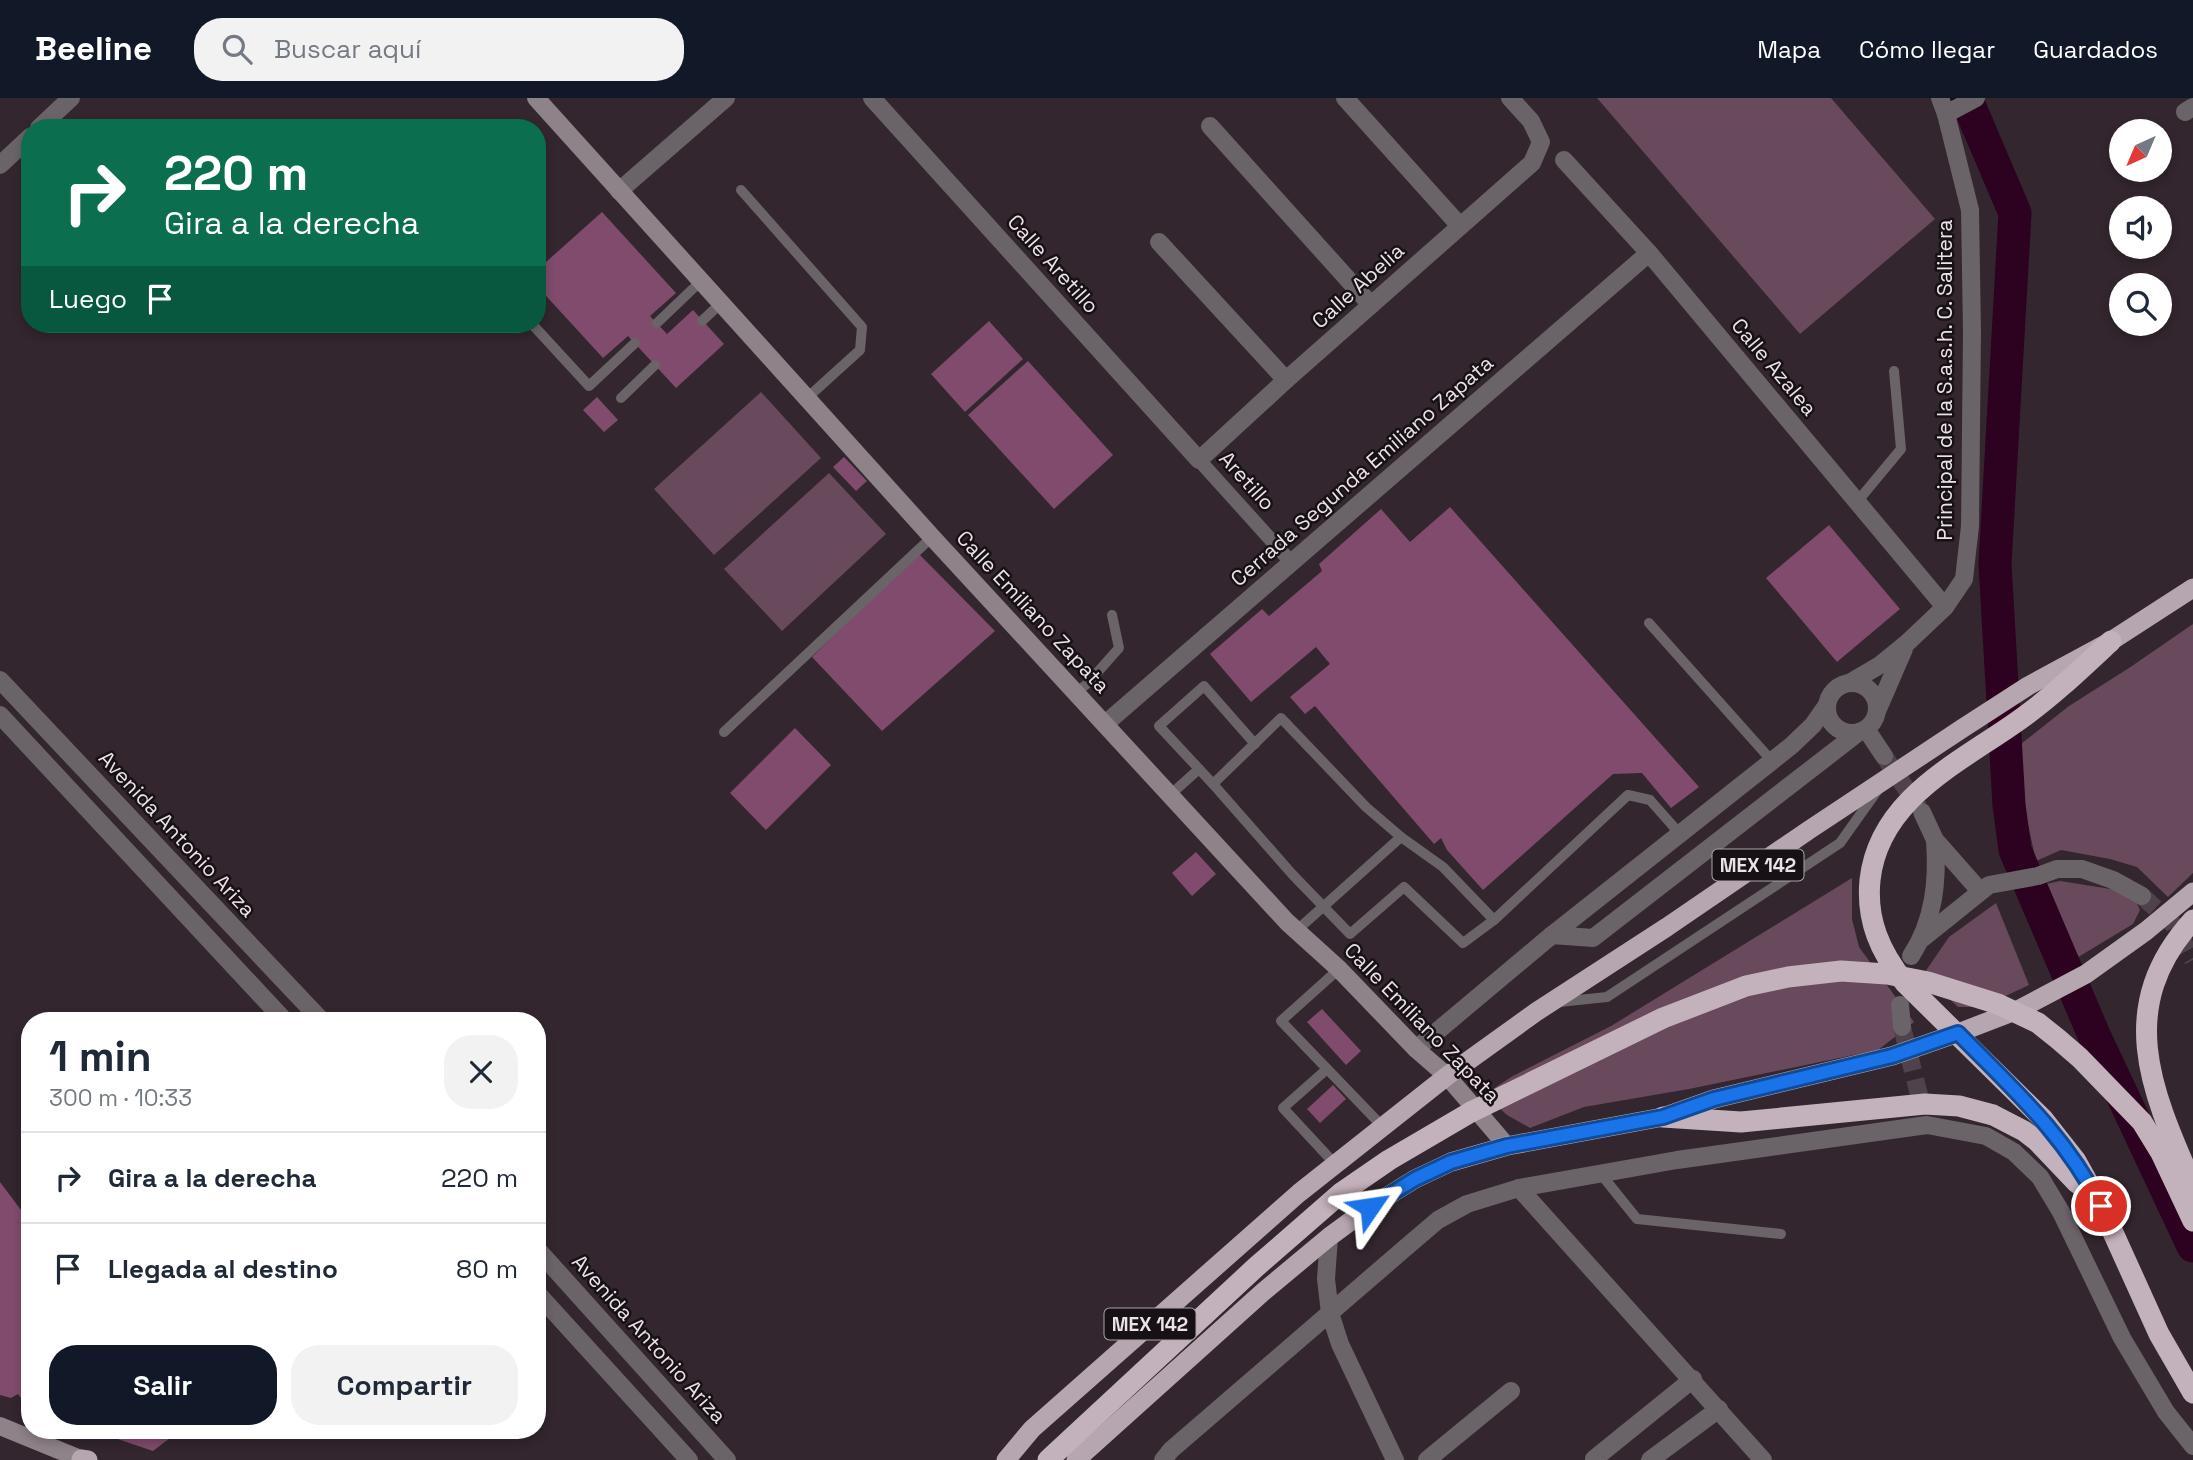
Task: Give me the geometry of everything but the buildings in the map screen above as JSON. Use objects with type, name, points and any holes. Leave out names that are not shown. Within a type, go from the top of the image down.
[{"type":"highway","name":"MEX 142","points":[[1006,1460],[1032,1429],[1299,1193],[1447,1076],[1552,1002],[1885,779],[2028,686],[2111,641],[2193,588]]},
{"type":"highway","points":[[2111,641],[2056,692],[1927,784],[1908,801],[1880,841],[1872,866],[1868,897],[1871,921],[1890,964],[1905,983],[2043,1119],[2060,1139],[2089,1183],[2159,1334],[2193,1393]]},
{"type":"highway","name":"MEX 142","points":[[1076,1460],[1263,1292],[1329,1237],[1415,1179],[1451,1162],[1507,1146],[1663,1117],[1726,1096],[1892,1056],[1958,1033],[2018,1010],[2086,974],[2146,931],[2193,892]]},
{"type":"highway","points":[[2193,920],[2172,946],[2155,980],[2149,1000],[2147,1040],[2152,1081],[2158,1102],[2193,1186]]},
{"type":"highway","points":[[1048,1460],[1266,1258],[1341,1193],[1388,1160],[1471,1112],[1663,1018],[1745,986],[1788,976],[1841,971],[1888,974],[1967,993],[2038,1023],[2080,1058],[2142,1122],[2161,1153],[2193,1221]]},
{"type":"highway","points":[[1663,1117],[1741,1122],[1925,1104],[1976,1109],[2010,1123],[2037,1141],[2080,1186],[2111,1230]]},
{"type":"main road","name":"Calle Emiliano Zapata","points":[[538,99],[932,537],[1170,795],[1296,931],[1339,969],[1416,1049],[1447,1076],[1507,1146]]},
{"type":"main road","points":[[0,1426],[21,1434]]},
{"type":"main road","points":[[32,1439],[84,1460]]},
{"type":"street","points":[[49,119],[71,98]]},
{"type":"street","points":[[619,191],[726,98]]},
{"type":"street","name":"Calle Aretillo","points":[[872,98],[1199,460]]},
{"type":"street","points":[[1345,98],[1460,226]]},
{"type":"street","name":"Calle Abelia","points":[[1199,460],[1532,163],[1541,142],[1531,121],[1510,98]]},
{"type":"street","points":[[1947,107],[1976,98]]},
{"type":"street","name":"Principal de la S.a.s.h. C. Salitera","points":[[1851,682],[1880,665],[1907,643],[1945,607],[1964,579],[1970,526],[1970,210],[1947,107]]},
{"type":"street","points":[[1210,126],[1371,305]]},
{"type":"street","points":[[0,165],[21,145]]},
{"type":"street","name":"Calle Azalea","points":[[1564,160],[1649,253],[1945,607]]},
{"type":"street","points":[[1159,242],[1286,380]]},
{"type":"street","name":"Cerrada Segunda Emiliano Zapata","points":[[1105,724],[1649,253]]},
{"type":"street","name":"Aretillo","points":[[1199,460],[1292,562]]},
{"type":"street","name":"Principal de la S.a.s.h. C. Salitera","points":[[1878,709],[1907,643]]},
{"type":"street","name":"Avenida Antonio Ariza","points":[[0,680],[313,1012]]},
{"type":"street","points":[[1416,1049],[1552,935],[1791,746],[1813,725],[1835,689],[1851,682],[1859,683],[1873,693],[1878,709],[1876,717],[1593,938],[1552,935]]},
{"type":"street","points":[[1827,705],[1830,721],[1857,731],[1884,756]]},
{"type":"street","points":[[0,715],[277,1012]]},
{"type":"street","points":[[1791,746],[1812,737],[1857,731]]},
{"type":"street","points":[[1922,812],[1935,840],[1985,888]]},
{"type":"street","points":[[1701,817],[1719,841]]},
{"type":"street","points":[[1923,938],[1934,892],[1935,840]]},
{"type":"street","points":[[1911,956],[1923,938],[1985,888],[2057,869],[2082,869],[2113,880],[2142,896]]},
{"type":"street","points":[[1900,1005],[1902,1027]]},
{"type":"street","points":[[1163,1460],[1171,1450],[1438,1220],[1466,1204],[1519,1188],[1925,1118],[1986,1136],[2014,1152],[2040,1177],[2062,1212],[2122,1338],[2166,1412],[2193,1446]]},
{"type":"street","points":[[1519,1188],[1763,1460]]},
{"type":"street","points":[[1329,1237],[1326,1279],[1330,1312],[1340,1344],[1395,1460]]},
{"type":"street","name":"Avenida Antonio Ariza","points":[[546,1262],[727,1460]]},
{"type":"street","points":[[546,1303],[689,1460]]},
{"type":"street","points":[[1594,1459],[1693,1379]]},
{"type":"street","points":[[1427,1460],[1511,1391]]},
{"type":"street","points":[[1650,1460],[1719,1409]]},
{"type":"lane","points":[[741,190],[862,327],[860,350],[807,398]]},
{"type":"lane","points":[[657,323],[701,281]]},
{"type":"lane","points":[[702,321],[721,303]]},
{"type":"lane","points":[[540,333],[589,386],[635,343]]},
{"type":"lane","points":[[621,398],[655,365]]},
{"type":"lane","points":[[1857,502],[1901,449],[1894,371]]},
{"type":"lane","points":[[724,732],[932,537]]},
{"type":"lane","points":[[1076,693],[1119,648],[1112,615]]},
{"type":"lane","points":[[1649,622],[1772,761]]},
{"type":"lane","points":[[1255,744],[1204,686],[1158,726],[1350,934],[1404,887],[1463,943],[1494,920],[1628,795],[1650,800],[1680,834]]},
{"type":"lane","points":[[1213,784],[1281,718],[1366,807],[1401,837],[1443,867],[1494,920]]},
{"type":"lane","points":[[1170,795],[1199,769]]},
{"type":"lane","points":[[1552,1002],[1606,997],[1840,843],[1885,779]]},
{"type":"lane","points":[[1296,931],[1401,837]]},
{"type":"lane","points":[[1339,969],[1281,1021],[1383,1127]]},
{"type":"lane","points":[[1327,1069],[1283,1108],[1335,1164]]},
{"type":"lane","points":[[1600,1173],[1637,1219],[1780,1234]]},
{"type":"shaded area","points":[[1597,98],[1831,98],[1935,219],[1800,334]]},
{"type":"shaded area","points":[[761,392],[821,458],[714,555],[654,489]]},
{"type":"shaded area","points":[[829,473],[886,534],[782,631],[724,569]]},
{"type":"shaded area","points":[[2193,624],[2193,873],[2168,897],[2137,867],[2110,859],[2061,850],[2036,861],[2012,751],[2069,706]]},
{"type":"shaded area","points":[[1852,878],[1852,919],[1859,947],[1914,1022],[1878,1050],[1689,1089],[1584,1107],[1530,1128],[1507,1115],[1488,1098],[1493,1089],[1511,1077],[1611,1026]]},
{"type":"shaded area","points":[[2060,881],[2117,890],[2134,897],[2140,910],[2133,924],[2075,959],[2042,885]]},
{"type":"shaded area","points":[[1996,903],[2029,985],[1982,1007],[1958,1007],[1925,972],[1949,937]]},
{"type":"waterway","points":[[1966,98],[2015,213],[1995,564],[2009,805],[2015,850],[2094,1035],[2193,1246]]},
{"type":"tunnel","points":[[1884,756],[1919,808]]},
{"type":"tunnel","points":[[2142,896],[2173,924],[2193,960]]},
{"type":"tunnel","points":[[1902,1027],[1923,1111]]},
{"type":"route","points":[[1370,1207],[1415,1179],[1451,1162],[1507,1146],[1663,1117],[1714,1099],[1892,1056],[1958,1033],[2060,1139],[2076,1161],[2101,1206]]}]
